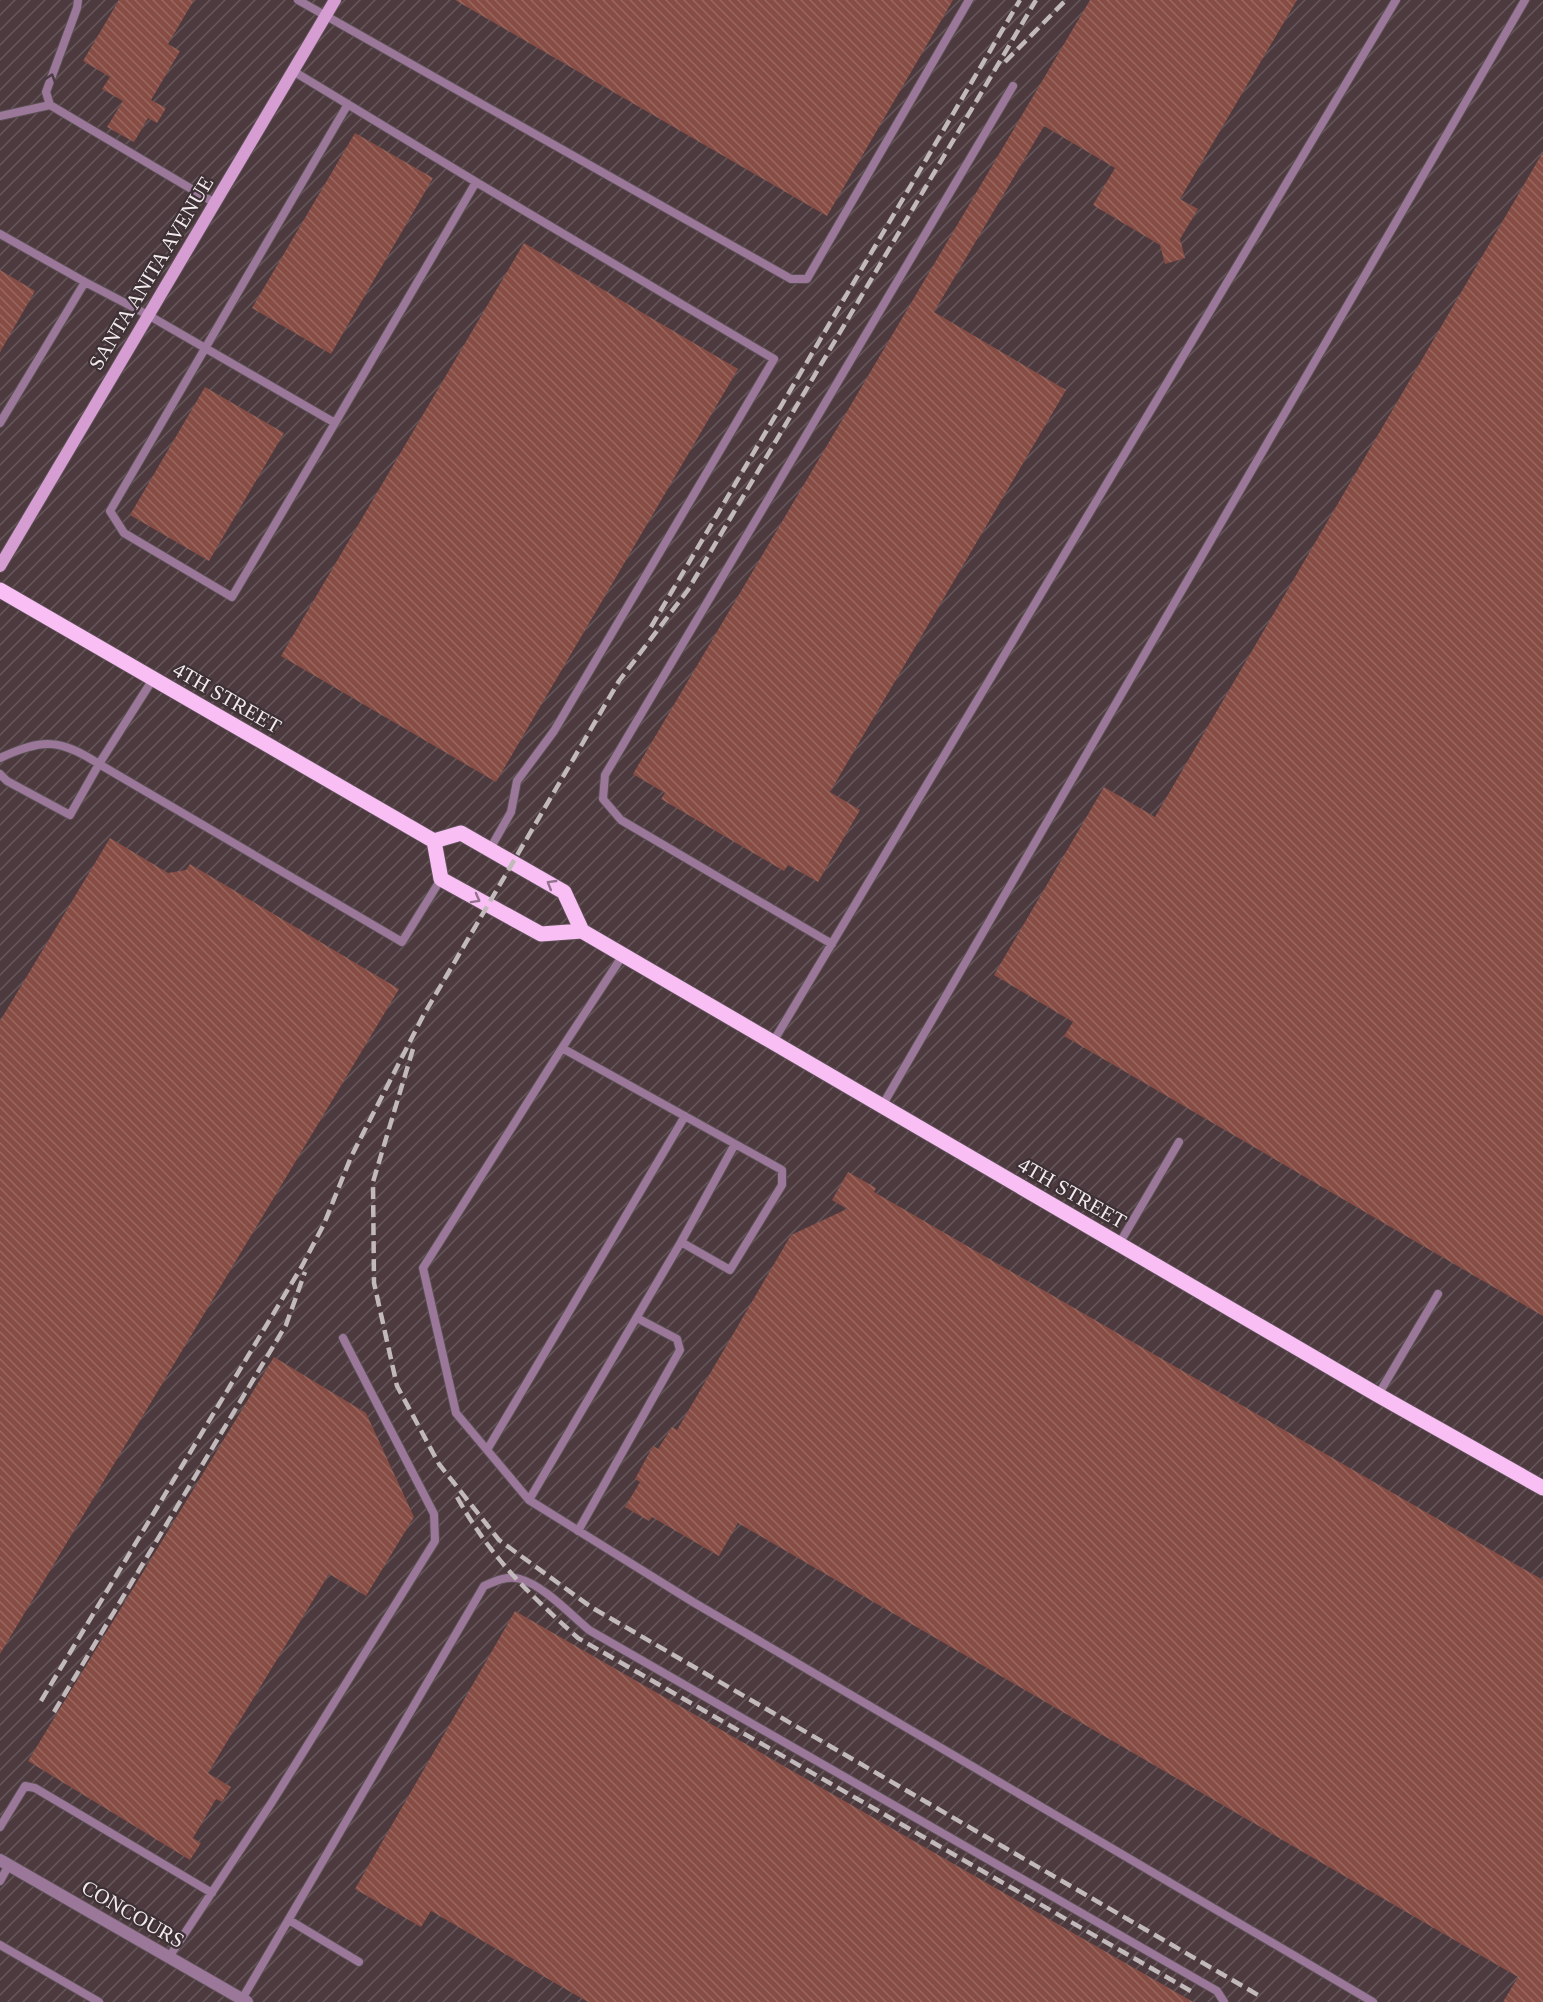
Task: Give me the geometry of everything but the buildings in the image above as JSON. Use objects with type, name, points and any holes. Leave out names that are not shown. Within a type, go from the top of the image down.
[{"type":"main road","name":"4TH STREET","points":[[0,590],[434,841]]},
{"type":"main road","points":[[461,833],[490,849],[564,892],[582,931],[541,934],[441,879],[434,841],[461,833]]},
{"type":"main road","name":"4TH STREET","points":[[582,931],[1378,1395],[1543,1488]]},
{"type":"street","name":"SANTA ANITA AVENUE","points":[[0,566],[335,0]]},
{"type":"street","name":"CONCOURS","points":[[4,1862],[245,2001]]},
{"type":"lane","points":[[78,0],[46,92],[50,105],[214,203]]},
{"type":"lane","points":[[298,0],[791,279],[807,279],[969,0]]},
{"type":"lane","points":[[773,1042],[1396,0]]},
{"type":"lane","points":[[882,1106],[1525,0]]},
{"type":"lane","points":[[293,71],[774,359],[554,731],[517,781],[510,812],[490,849]]},
{"type":"lane","points":[[832,944],[621,820],[603,799],[605,775],[1012,86]]},
{"type":"lane","points":[[348,104],[110,511],[124,533],[232,597],[476,182]]},
{"type":"lane","points":[[0,116],[50,105]]},
{"type":"lane","points":[[0,234],[148,315],[335,423]]},
{"type":"lane","points":[[0,423],[85,282]]},
{"type":"lane","points":[[0,774],[7,781],[70,815],[99,764],[153,679]]},
{"type":"lane","points":[[0,758],[48,743],[62,744],[402,942],[441,879]]},
{"type":"lane","points":[[623,955],[423,1268],[456,1413],[529,1500],[703,1608],[1373,2002]]},
{"type":"lane","points":[[562,1048],[782,1170],[782,1185],[730,1270],[681,1242]]},
{"type":"lane","points":[[487,1450],[685,1116]]},
{"type":"lane","points":[[1119,1244],[1179,1142]]},
{"type":"lane","points":[[529,1500],[681,1242],[735,1143]]},
{"type":"lane","points":[[1378,1395],[1438,1294]]},
{"type":"lane","points":[[578,1531],[680,1350],[677,1339],[637,1318]]},
{"type":"lane","points":[[169,1957],[272,1802],[435,1541],[434,1514],[343,1338]]},
{"type":"lane","points":[[245,2001],[289,1920],[484,1586],[498,1579],[520,1578],[538,1588],[589,1630],[1217,1991],[1224,2002]]},
{"type":"lane","points":[[0,1827],[25,1786],[35,1788],[212,1893]]},
{"type":"lane","points":[[0,1881],[4,1862]]},
{"type":"lane","points":[[289,1920],[359,1962]]},
{"type":"lane","points":[[0,1945],[99,2002]]},
{"type":"shaded area","points":[[0,0],[1543,0],[1543,2002],[0,2002]]},
{"type":"railway","points":[[651,627],[1020,0]]},
{"type":"railway","points":[[41,1701],[302,1266],[324,1224],[351,1157],[423,1016],[619,681],[688,590],[1036,0]]},
{"type":"railway","points":[[1005,62],[1066,0]]},
{"type":"railway","points":[[413,1049],[373,1182],[374,1283],[397,1386],[439,1464],[499,1540],[591,1607],[1258,1995]]},
{"type":"railway","points":[[54,1712],[286,1325],[305,1272]]},
{"type":"railway","points":[[457,1497],[483,1538],[511,1573],[578,1638],[1196,1994]]}]
